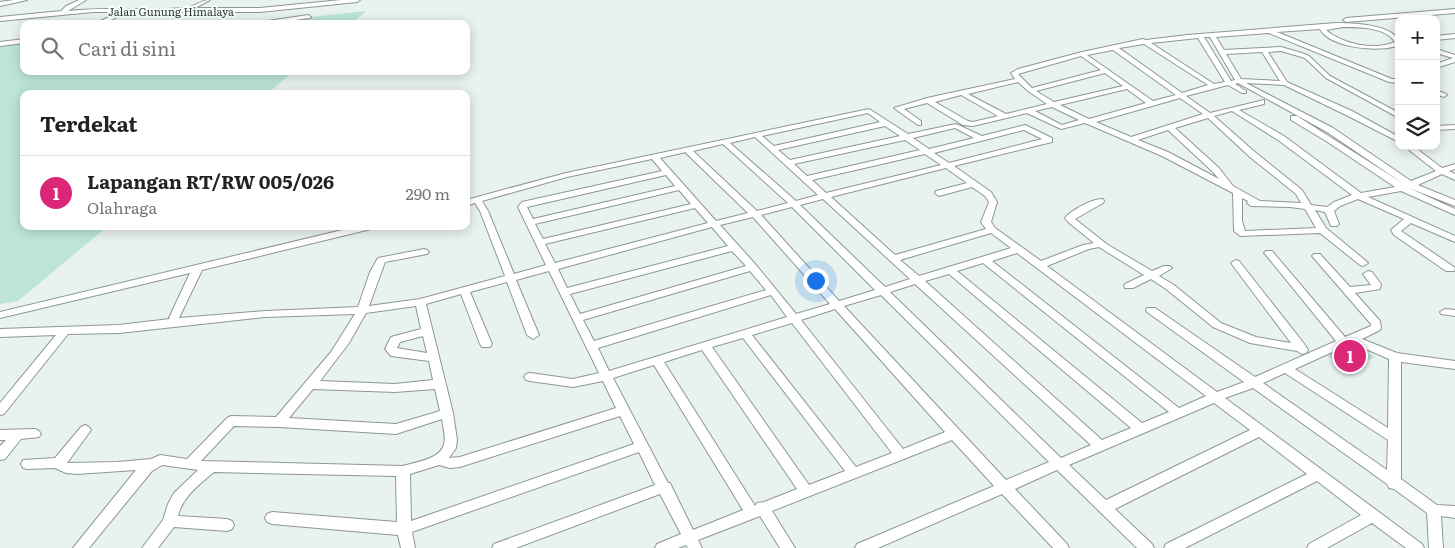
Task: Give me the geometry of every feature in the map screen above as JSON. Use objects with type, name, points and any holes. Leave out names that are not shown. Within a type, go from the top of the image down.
[{"type":"street","points":[[0,4],[24,0]]},
{"type":"street","points":[[63,13],[68,7],[83,0]]},
{"type":"street","points":[[187,11],[207,0]]},
{"type":"street","name":"Jalan Gunung Himalaya","points":[[0,20],[63,13],[127,11],[254,12],[357,0]]},
{"type":"street","points":[[106,20],[127,11]]},
{"type":"street","points":[[1338,21],[1455,11]]},
{"type":"street","points":[[1440,17],[1455,16]]},
{"type":"street","points":[[1440,18],[1455,16]]},
{"type":"street","points":[[284,20],[308,17]]},
{"type":"street","points":[[1351,25],[1395,21]]},
{"type":"street","points":[[1361,26],[1395,22]]},
{"type":"street","points":[[1324,31],[1336,24],[1351,25],[1386,32],[1395,38]]},
{"type":"street","points":[[1257,202],[1133,140],[1087,122],[1030,90],[1018,80],[1014,73],[1082,54],[1143,41],[1308,28],[1324,31],[1347,42],[1377,47],[1395,45]]},
{"type":"street","points":[[1268,31],[1395,82]]},
{"type":"street","points":[[0,37],[20,34]]},
{"type":"street","points":[[1200,36],[1229,83],[1329,138],[1402,188],[1455,212]]},
{"type":"street","points":[[1212,36],[1239,81],[1251,90],[1330,130],[1411,184],[1455,203]]},
{"type":"street","points":[[1440,38],[1455,36]]},
{"type":"street","points":[[1440,38],[1455,42]]},
{"type":"street","points":[[1143,41],[1213,86]]},
{"type":"street","points":[[0,44],[20,42]]},
{"type":"street","points":[[1113,47],[1209,115],[1253,155],[1299,192],[1322,230],[1363,263]]},
{"type":"street","points":[[1223,52],[1285,49],[1300,54],[1309,59],[1328,76],[1328,80],[1340,88],[1364,96],[1395,114]]},
{"type":"street","points":[[1264,50],[1285,83]]},
{"type":"street","points":[[1440,53],[1455,59]]},
{"type":"street","points":[[1082,54],[1151,104]]},
{"type":"street","points":[[1440,65],[1455,59]]},
{"type":"street","points":[[1030,90],[1106,71]]},
{"type":"street","points":[[918,123],[898,109],[960,92],[1018,80]]},
{"type":"street","points":[[1028,111],[1064,127],[1213,86],[1239,81],[1285,83],[1395,137]]},
{"type":"street","points":[[927,100],[968,124],[1127,87]]},
{"type":"street","points":[[960,92],[1004,116]]},
{"type":"street","points":[[1440,94],[1444,95]]},
{"type":"street","points":[[1133,140],[1209,115],[1261,102]]},
{"type":"street","points":[[1233,110],[1281,138],[1358,196],[1455,239]]},
{"type":"street","points":[[470,202],[566,175],[868,111],[950,166],[993,200],[986,222],[992,230],[1417,548]]},
{"type":"street","points":[[1440,121],[1455,120]]},
{"type":"street","points":[[772,149],[887,123]]},
{"type":"street","points":[[789,163],[958,126],[982,139]]},
{"type":"street","points":[[0,333],[145,327],[177,322],[265,314],[363,310],[420,302],[714,224],[1050,140],[1026,127],[982,139],[806,179]]},
{"type":"street","points":[[1440,128],[1455,127]]},
{"type":"street","points":[[1171,129],[1216,170],[1234,191],[1239,205],[1236,216],[1239,231],[1245,235],[1322,230]]},
{"type":"street","points":[[757,135],[1100,446]]},
{"type":"street","points":[[725,142],[794,204],[1147,548]]},
{"type":"street","points":[[689,150],[756,214],[954,434],[1062,548]]},
{"type":"street","points":[[1413,150],[1441,171],[1455,177]]},
{"type":"street","points":[[654,156],[773,291],[900,454]]},
{"type":"street","points":[[1239,205],[1257,202],[1307,206],[1329,210],[1358,196],[1402,188],[1455,166]]},
{"type":"street","points":[[667,172],[522,207],[606,376],[693,543]]},
{"type":"street","points":[[939,193],[974,184]]},
{"type":"street","points":[[530,223],[680,187]]},
{"type":"street","points":[[477,200],[484,211],[533,334]]},
{"type":"street","points":[[1100,201],[1070,218],[1100,244],[1170,287],[1217,325],[1254,340],[1304,353]]},
{"type":"street","points":[[539,243],[697,204]]},
{"type":"street","points":[[1329,210],[1334,224]]},
{"type":"street","points":[[1410,219],[1396,230],[1397,233],[1450,269]]},
{"type":"street","points":[[0,315],[356,230]]},
{"type":"street","points":[[892,259],[992,230]]},
{"type":"street","points":[[1040,265],[1086,247],[1100,244]]},
{"type":"street","points":[[564,292],[735,247]]},
{"type":"street","points":[[530,377],[573,382],[606,376],[1019,249]]},
{"type":"street","points":[[279,422],[334,356],[363,310],[381,260],[424,252]]},
{"type":"street","points":[[1269,253],[1347,341],[1395,357],[1455,366]]},
{"type":"street","points":[[862,548],[1216,397],[1254,383],[1284,368],[1304,353],[1347,341],[1375,329],[1377,325],[1317,256]]},
{"type":"street","points":[[985,260],[1178,413]]},
{"type":"street","points":[[1236,263],[1278,316],[1304,353]]},
{"type":"street","points":[[577,318],[753,268]]},
{"type":"street","points":[[1129,286],[1167,268]]},
{"type":"street","points":[[177,322],[174,318],[197,269]]},
{"type":"street","points":[[950,270],[1141,429]]},
{"type":"street","points":[[1347,291],[1376,287],[1376,284],[1368,274]]},
{"type":"street","points":[[465,291],[486,344]]},
{"type":"street","points":[[591,346],[773,291]]},
{"type":"street","points":[[420,302],[447,413],[451,444],[439,460]]},
{"type":"street","points":[[1152,310],[1394,484],[1434,510],[1455,512]]},
{"type":"street","points":[[0,411],[66,330]]},
{"type":"street","points":[[426,331],[398,339],[392,343],[391,349],[395,353],[433,358]]},
{"type":"street","points":[[745,334],[853,472]]},
{"type":"street","points":[[705,346],[805,490]]},
{"type":"street","points":[[1394,484],[1395,357]]},
{"type":"street","points":[[657,360],[757,510],[788,548]]},
{"type":"street","points":[[1284,368],[1394,438]]},
{"type":"street","points":[[309,385],[396,388],[440,384]]},
{"type":"street","points":[[80,548],[147,468],[160,460],[211,467],[403,471],[439,460],[450,463],[460,462],[624,410]]},
{"type":"street","points":[[191,463],[229,422],[279,422],[396,430],[447,413]]},
{"type":"street","points":[[59,463],[86,430]]},
{"type":"street","points":[[1104,508],[1260,432]]},
{"type":"street","points":[[0,455],[17,434]]},
{"type":"street","points":[[0,435],[34,434]]},
{"type":"street","points":[[662,548],[693,543],[757,510],[954,434]]},
{"type":"street","points":[[272,518],[404,529],[642,446]]},
{"type":"street","points":[[28,464],[59,463],[64,468],[78,468],[152,464]]},
{"type":"street","points":[[150,548],[170,522],[171,513],[180,496],[191,483],[211,467]]},
{"type":"street","points":[[403,471],[404,529],[408,548]]},
{"type":"street","points":[[1171,548],[1317,475]]},
{"type":"street","points":[[498,548],[665,487]]},
{"type":"street","points":[[1434,510],[1436,548]]},
{"type":"street","points":[[1314,548],[1372,516]]},
{"type":"street","points":[[170,522],[227,525]]},
{"type":"green space","points":[[366,11],[356,20],[286,20]]},
{"type":"green space","points":[[20,42],[20,75],[289,75],[272,90],[20,90],[20,230],[103,230],[18,301],[0,304],[0,44]]},
{"type":"green space","points":[[1351,343],[1375,357],[1349,369],[1326,355]]},
{"type":"place","name":"Lapangan RT/RW 005/026","points":[[1350,356]]}]
